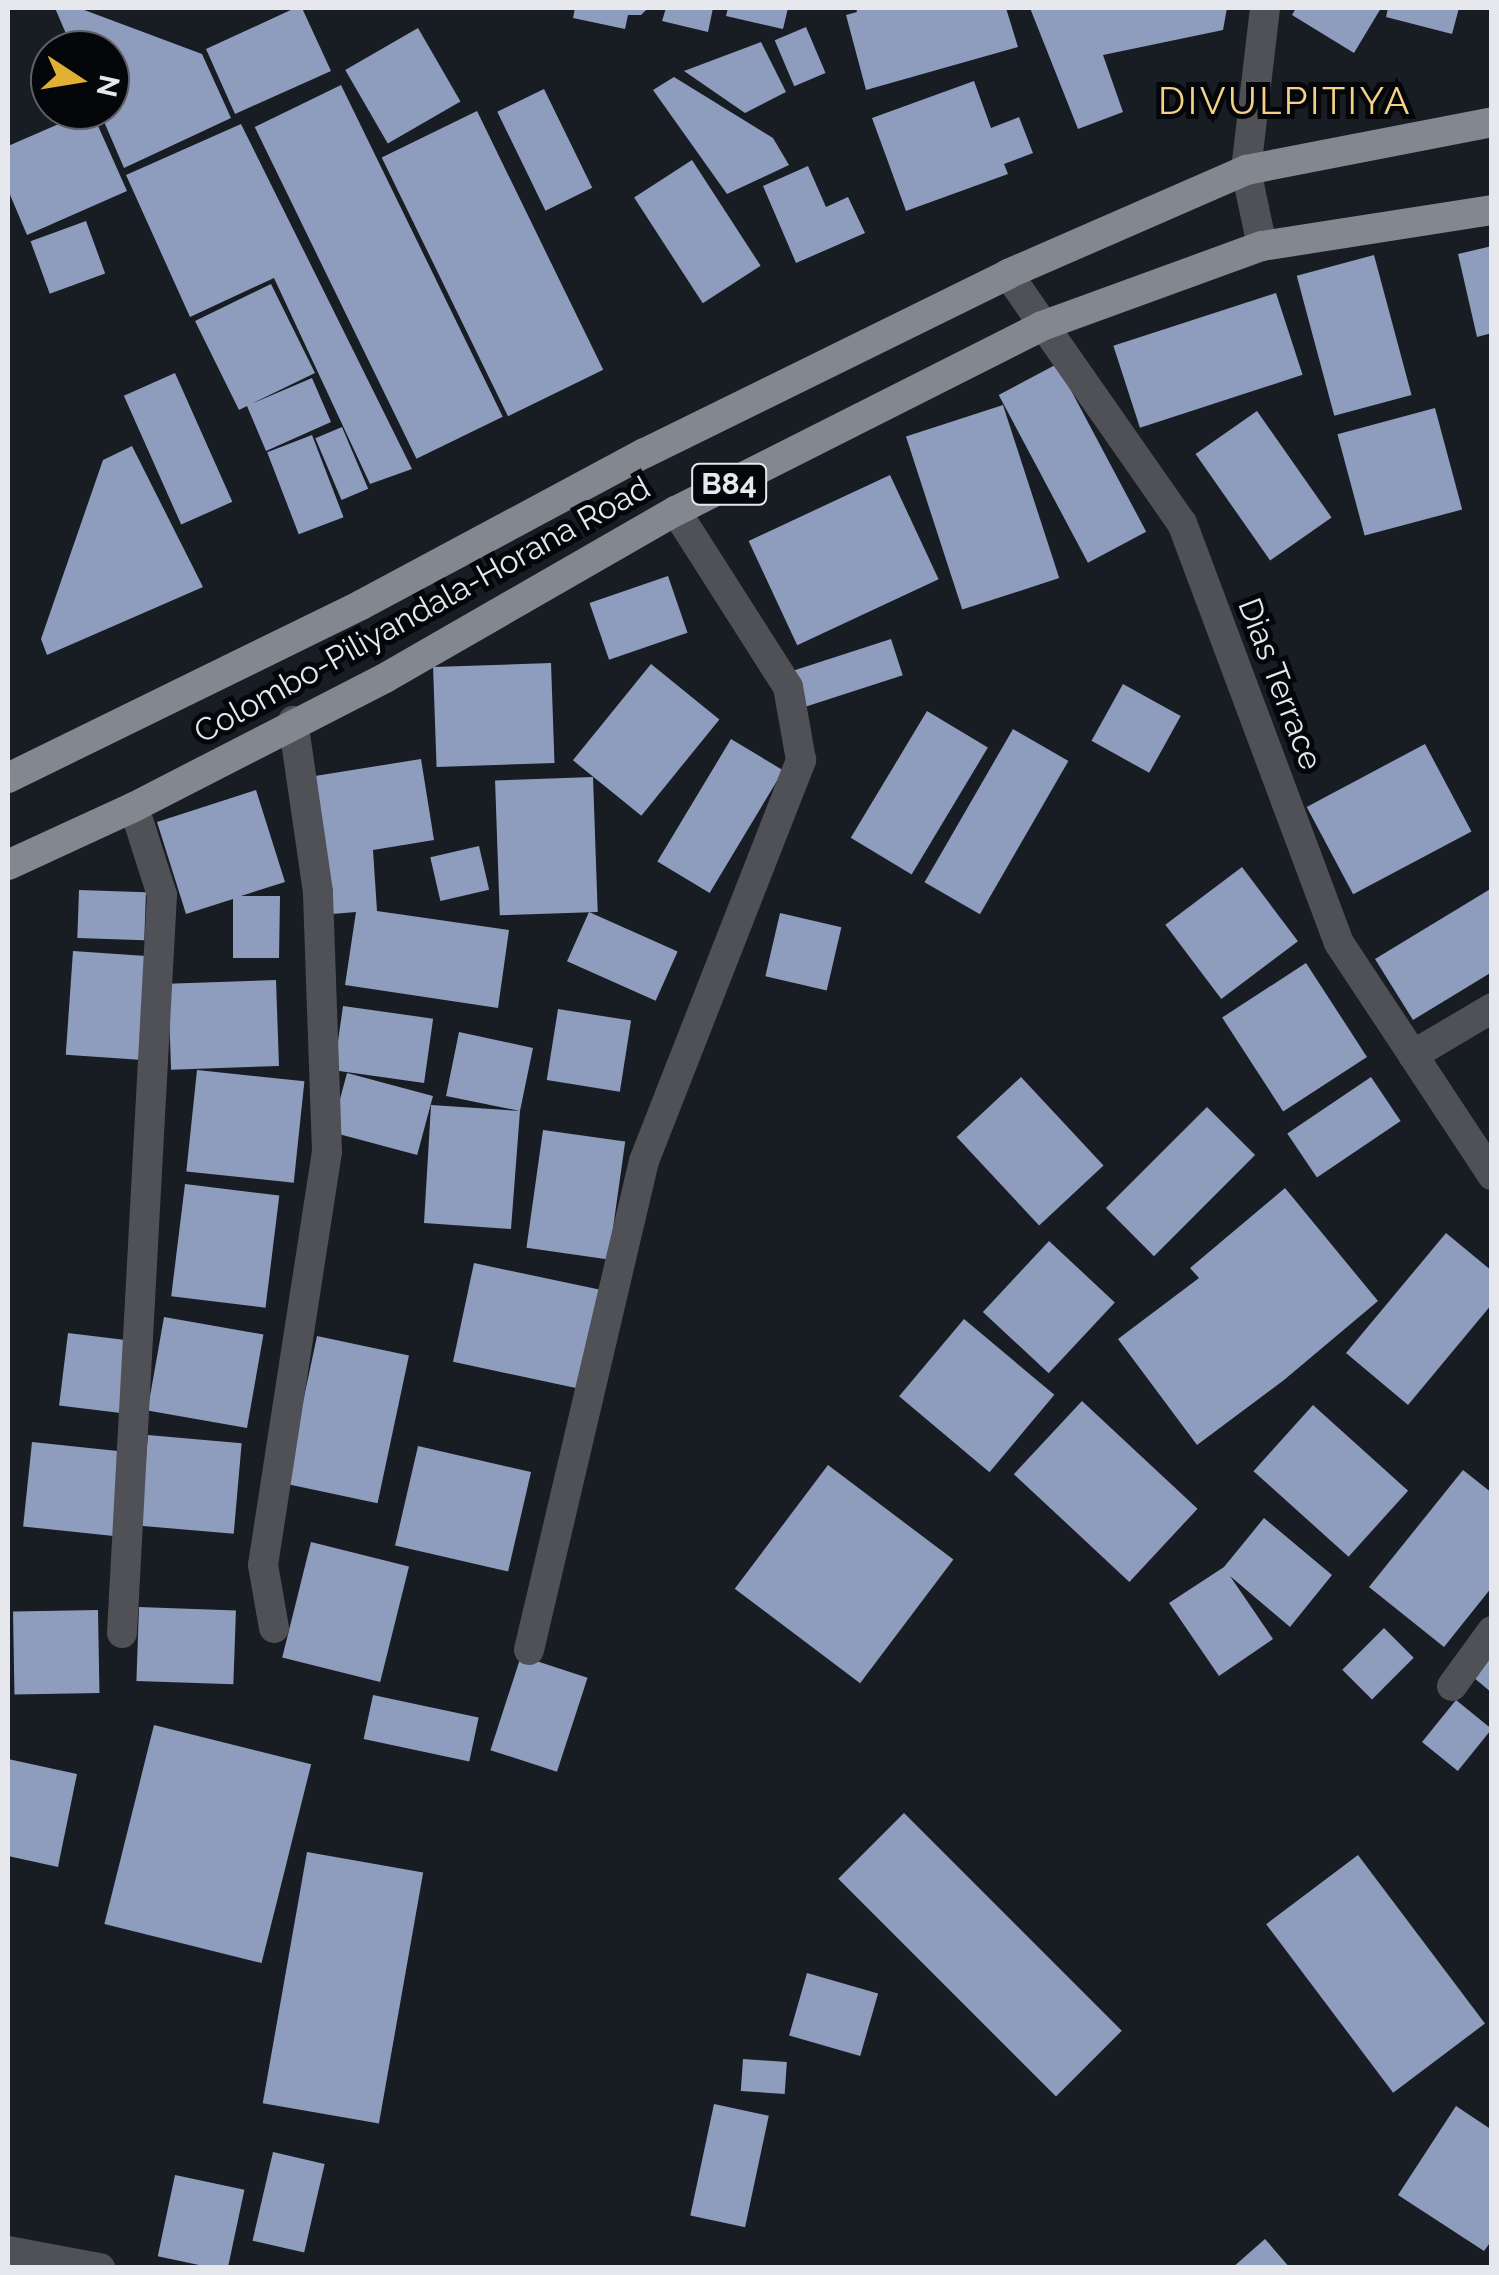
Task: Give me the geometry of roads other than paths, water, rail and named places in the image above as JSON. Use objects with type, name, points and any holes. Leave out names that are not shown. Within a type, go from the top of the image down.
[{"type":"main road","name":"Colombo-Piliyandala-Horana Road","points":[[8,778],[330,621],[645,453],[1008,274],[1246,170],[1492,122]]},
{"type":"main road","name":"Colombo-Piliyandala-Horana Road","points":[[8,865],[134,807],[293,721],[386,678],[676,511],[1042,326],[1262,246],[1492,210]]},
{"type":"street","points":[[1262,246],[1246,170],[1265,8]]},
{"type":"street","name":"Dias Terrace","points":[[1008,274],[1182,523],[1340,942],[1492,1176]]},
{"type":"street","points":[[529,1650],[644,1162],[801,760],[788,687],[676,511]]},
{"type":"street","points":[[274,1628],[263,1566],[327,1152],[318,892],[293,721]]},
{"type":"street","points":[[122,1633],[162,895],[134,807]]},
{"type":"street","points":[[1413,1055],[1492,1008]]},
{"type":"street","points":[[1452,1686],[1492,1631]]},
{"type":"street","points":[[8,2251],[100,2268]]},
{"type":"district","name":"DIVULPITIYA","points":[[1285,101]]}]
